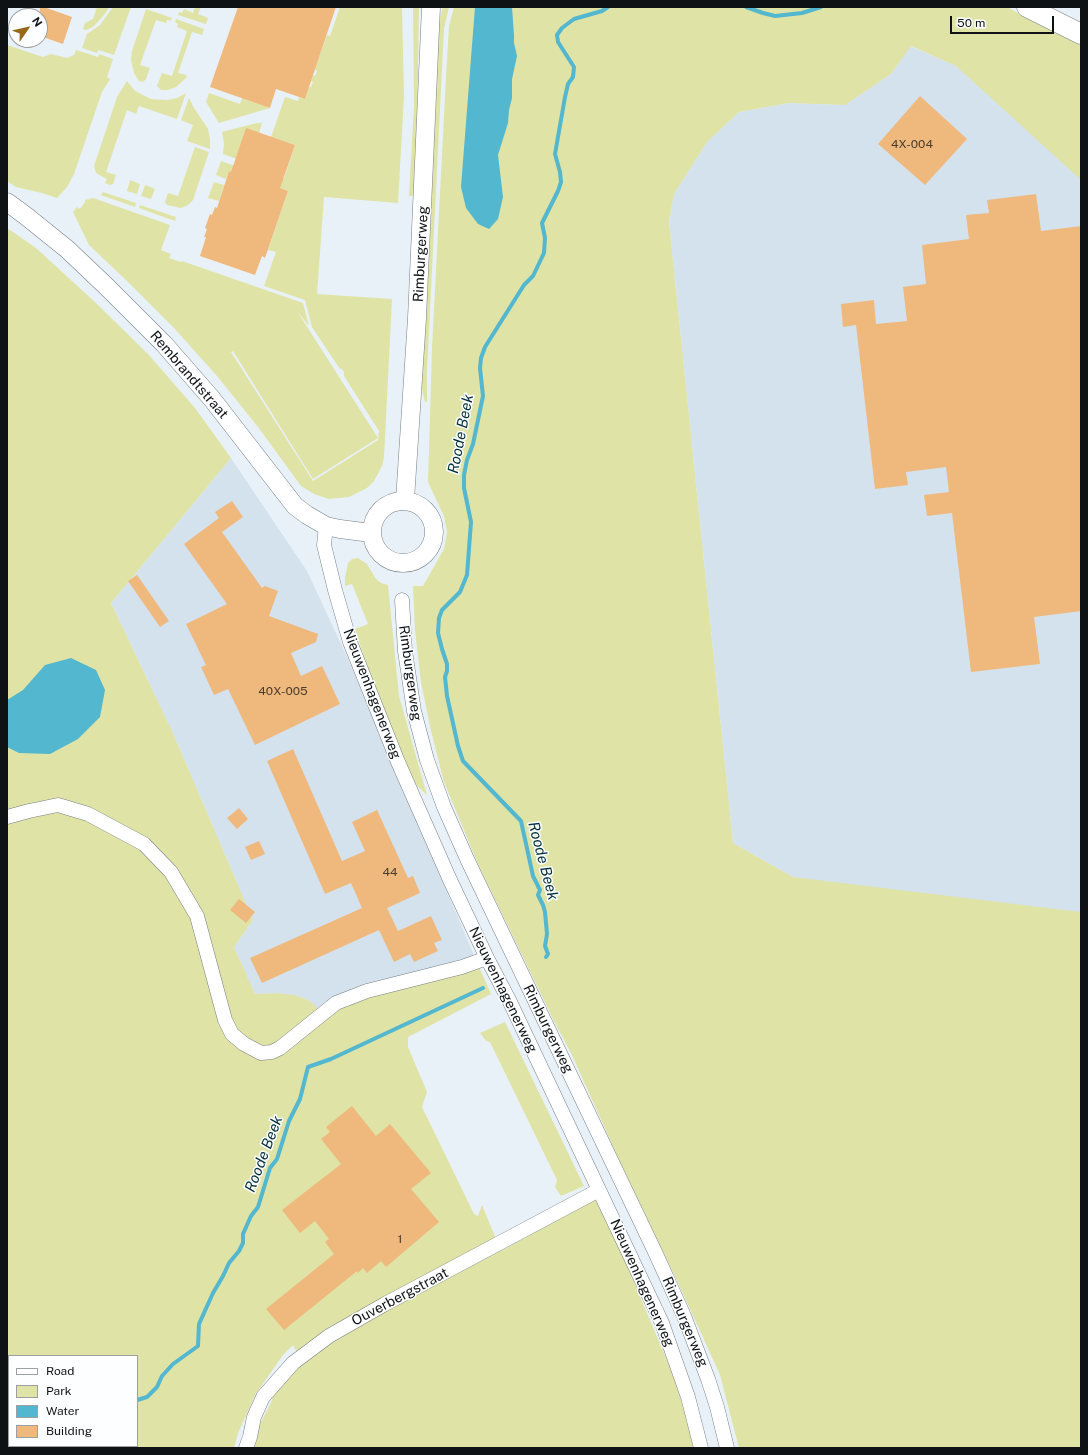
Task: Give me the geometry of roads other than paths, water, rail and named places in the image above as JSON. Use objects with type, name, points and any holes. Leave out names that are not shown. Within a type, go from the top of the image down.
[{"type":"main road","points":[[1027,7],[1081,34]]},
{"type":"street","name":"Rimburgerweg","points":[[405,500],[417,318],[432,7]]},
{"type":"street","name":"Rembrandtstraat","points":[[7,202],[66,249],[107,287],[164,344],[229,420],[295,506],[326,526],[371,533]]},
{"type":"street","points":[[405,500],[419,505],[430,516],[433,522],[434,530],[432,545],[423,556],[410,563],[402,564],[387,559],[380,554],[372,540],[371,533],[372,524],[381,509],[396,501],[405,500]]},
{"type":"street","name":"Nieuwenhagenerweg","points":[[326,526],[324,545],[350,642],[398,762],[450,880],[487,958],[510,1002],[662,1323],[688,1397],[701,1448]]},
{"type":"street","name":"Rimburgerweg","points":[[402,600],[405,651],[414,711],[427,760],[444,807],[467,859],[656,1254],[684,1316],[708,1378],[727,1448]]},
{"type":"street","points":[[7,817],[58,805],[88,814],[144,844],[171,872],[197,916],[225,1020],[232,1034],[244,1044],[261,1052],[272,1052],[280,1048],[336,1003],[367,991],[462,967],[487,958]]},
{"type":"street","name":"Ouverbergstraat","points":[[246,1448],[254,1417],[263,1397],[292,1363],[328,1336],[599,1190]]},
{"type":"water","points":[[475,7],[512,7],[514,43],[517,56],[512,79],[512,98],[508,123],[498,155],[503,197],[498,219],[489,229],[478,224],[466,208],[461,187]]},
{"type":"water","points":[[71,658],[96,670],[105,690],[100,717],[78,739],[50,754],[19,753],[7,747],[7,700],[23,690],[45,665]]},
{"type":"waterway","name":"Roode Beek","points":[[546,957],[548,954],[545,946],[547,934],[545,912],[538,895],[540,890],[533,876],[521,821],[463,761],[458,746],[447,696],[445,677],[447,664],[438,633],[439,618],[442,610],[460,592],[467,575],[471,522],[464,488],[464,475],[467,460],[473,444],[483,396],[480,368],[481,358],[485,347],[524,285],[533,276],[544,253],[545,238],[542,223],[561,182],[555,154],[565,97],[568,84],[573,77],[574,67],[558,42],[557,35],[562,28],[574,19],[602,11],[608,7]]},
{"type":"waterway","name":"Roode Beek","points":[[746,7],[775,16],[802,13],[821,7]]},
{"type":"waterway","name":"Roode Beek","points":[[138,1400],[147,1397],[157,1387],[162,1376],[173,1364],[198,1346],[199,1324],[229,1263],[239,1251],[243,1243],[243,1234],[251,1216],[258,1207],[270,1168],[277,1159],[289,1121],[300,1099],[308,1067],[331,1059],[483,988]]}]
